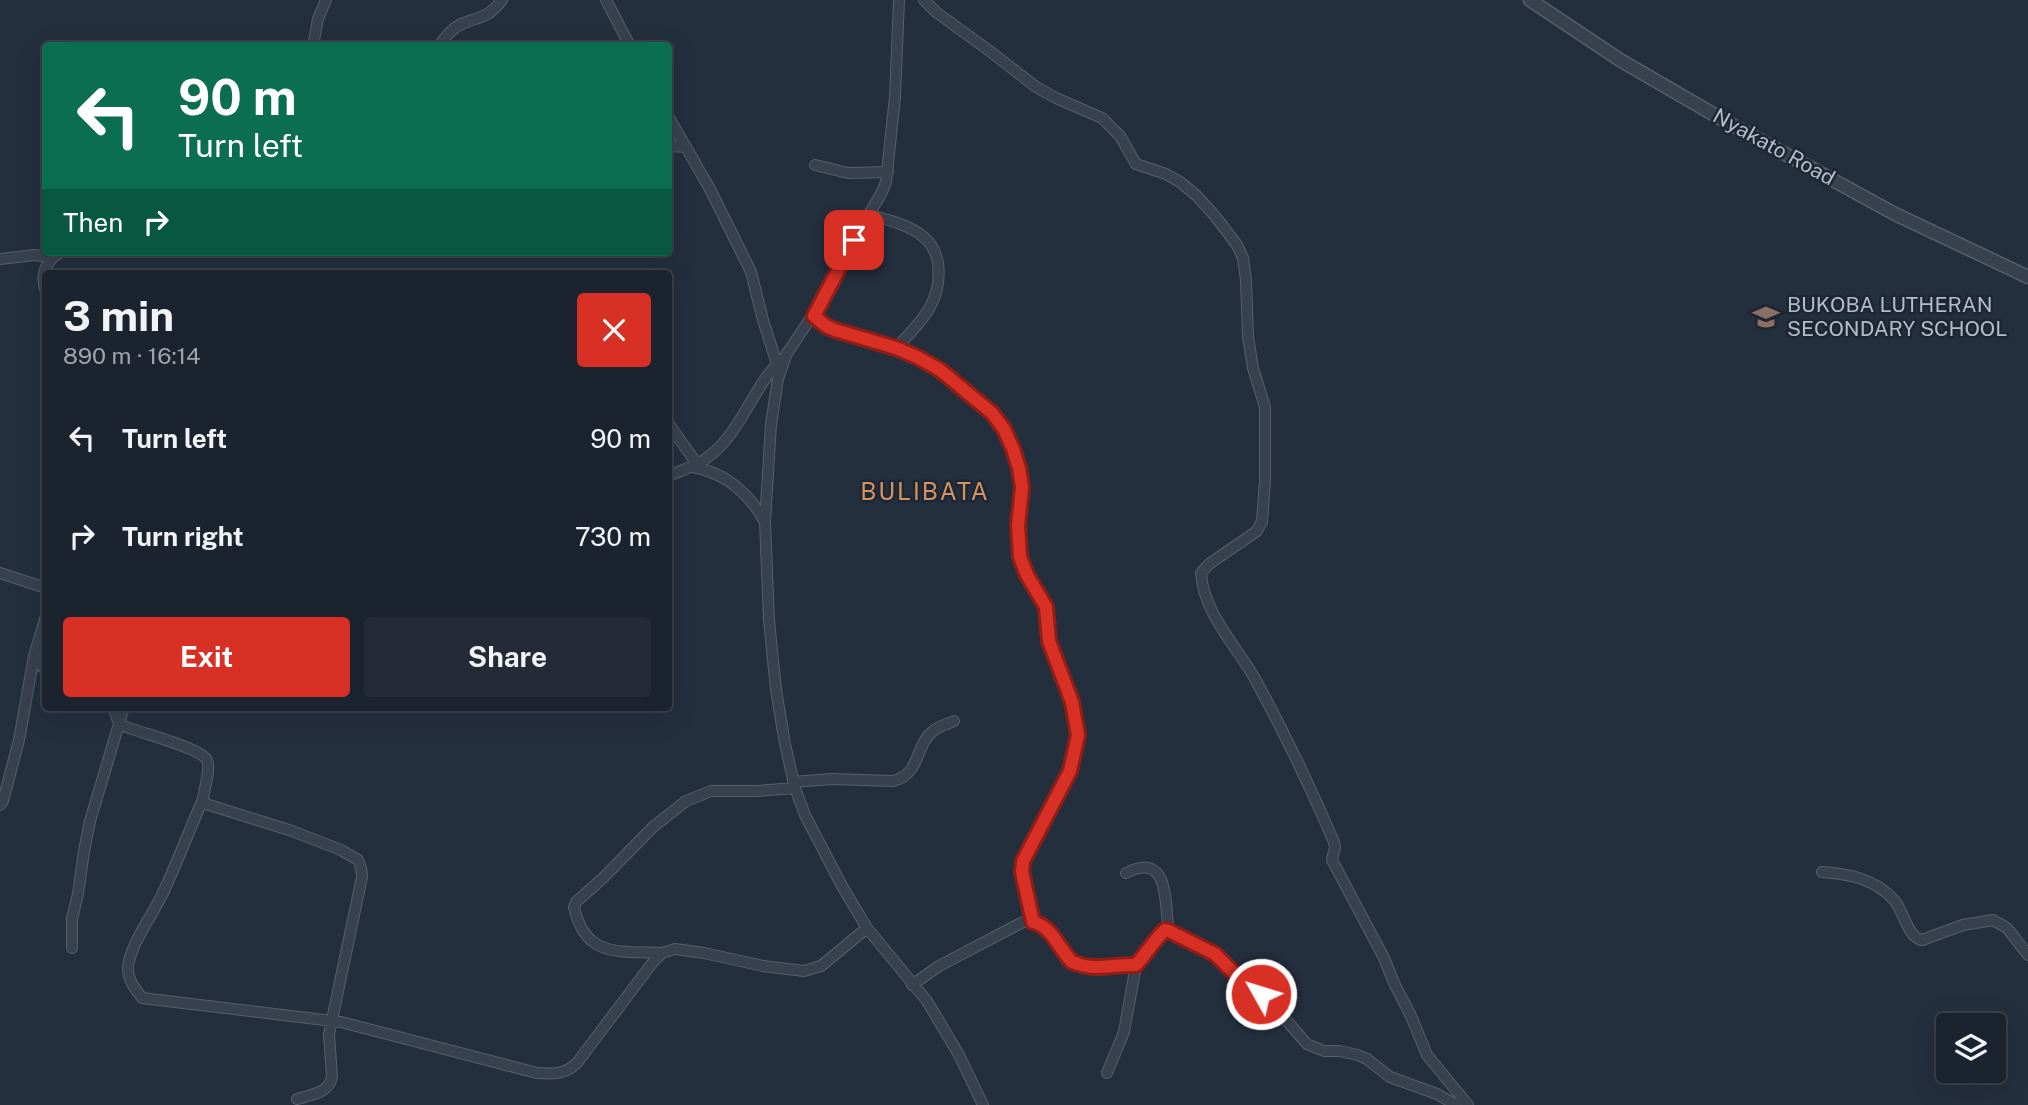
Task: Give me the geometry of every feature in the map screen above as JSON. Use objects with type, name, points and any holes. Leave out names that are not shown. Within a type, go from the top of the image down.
[{"type":"street","points":[[314,42],[318,19],[326,0]]},
{"type":"street","points":[[443,42],[455,28],[485,16],[502,0]]},
{"type":"street","points":[[606,0],[628,42]]},
{"type":"street","points":[[672,474],[695,466],[710,456],[728,437],[766,377],[786,355],[814,316],[882,192],[888,172],[895,97],[899,0]]},
{"type":"street","points":[[923,0],[1036,87],[1102,118],[1120,136],[1136,164],[1166,174],[1180,182],[1197,196],[1237,245],[1243,258],[1246,279],[1248,337],[1253,368],[1265,407],[1262,521],[1257,531],[1209,564],[1201,573],[1202,587],[1292,753],[1334,842],[1332,860],[1384,958],[1423,1047],[1434,1065],[1468,1105]]},
{"type":"street","name":"Nyakato Road","points":[[1530,0],[1620,60],[1737,128],[1895,214],[2028,277]]},
{"type":"street","points":[[672,123],[751,272],[777,364]]},
{"type":"street","points":[[672,146],[686,147]]},
{"type":"street","points":[[815,165],[848,173],[888,172]]},
{"type":"street","points":[[870,215],[923,236],[931,244],[937,257],[937,294],[928,311],[896,348]]},
{"type":"street","points":[[0,259],[42,255]]},
{"type":"street","points":[[44,270],[55,256]]},
{"type":"street","points":[[814,316],[835,330],[896,348],[940,370],[992,413],[1004,429],[1019,468],[1022,487],[1018,525],[1020,557],[1046,607],[1049,641],[1072,702],[1078,735],[1070,771],[1023,861],[1022,872],[1033,922]]},
{"type":"street","points":[[786,355],[774,403],[765,522],[769,621],[776,690],[794,785],[804,815],[867,928],[926,1002],[959,1055],[983,1105]]},
{"type":"street","points":[[672,430],[695,466],[717,474],[741,490],[765,522]]},
{"type":"street","points":[[0,573],[42,587]]},
{"type":"street","points":[[0,805],[19,740],[34,656],[42,629]]},
{"type":"street","points":[[34,656],[42,666]]},
{"type":"street","points":[[114,711],[119,723],[204,757],[208,763],[202,799],[164,891],[142,929],[128,967],[132,984],[142,998],[333,1020],[537,1073],[562,1073],[577,1063],[619,1005],[662,953]]},
{"type":"street","points":[[72,948],[72,919],[83,851],[123,711]]},
{"type":"street","points":[[867,928],[821,966],[804,971],[763,966],[687,950],[676,949],[662,953],[606,949],[587,937],[574,907],[653,827],[686,802],[711,791],[757,791],[832,779],[902,779],[912,768],[932,731],[954,721]]},
{"type":"street","points":[[202,799],[208,806],[292,831],[341,850],[358,860],[361,867],[362,877],[329,1034],[331,1084],[327,1089],[297,1099]]},
{"type":"street","points":[[1126,873],[1144,867],[1158,873],[1167,902],[1169,931]]},
{"type":"street","points":[[1822,872],[1860,877],[1876,885],[1896,901],[1917,939],[1922,940],[1963,925],[1993,920],[2007,928],[2028,955]]},
{"type":"street","points":[[912,985],[939,966],[1023,922],[1039,923],[1050,931],[1072,962],[1097,969],[1122,964],[1136,965]]},
{"type":"street","points":[[1107,1073],[1124,1032],[1136,965],[1165,930],[1215,954],[1242,981],[1272,1004],[1307,1044],[1324,1051],[1359,1055],[1390,1077],[1438,1100],[1456,1105]]},
{"type":"place","name":"BUKOBA LUTHERAN SECONDARY SCHOOL","points":[[1766,317]]},
{"type":"district","name":"BULIBATA","points":[[925,492]]},
{"type":"route","points":[[854,240],[814,316],[835,330],[896,348],[940,370],[992,413],[1004,429],[1019,468],[1022,487],[1018,525],[1020,557],[1046,607],[1049,641],[1072,702],[1078,735],[1070,771],[1062,790],[1049,809],[1023,861],[1022,872],[1033,922],[1050,931],[1072,962],[1097,969],[1122,964],[1136,965],[1161,932],[1169,931],[1215,954],[1242,981],[1261,994]]}]
